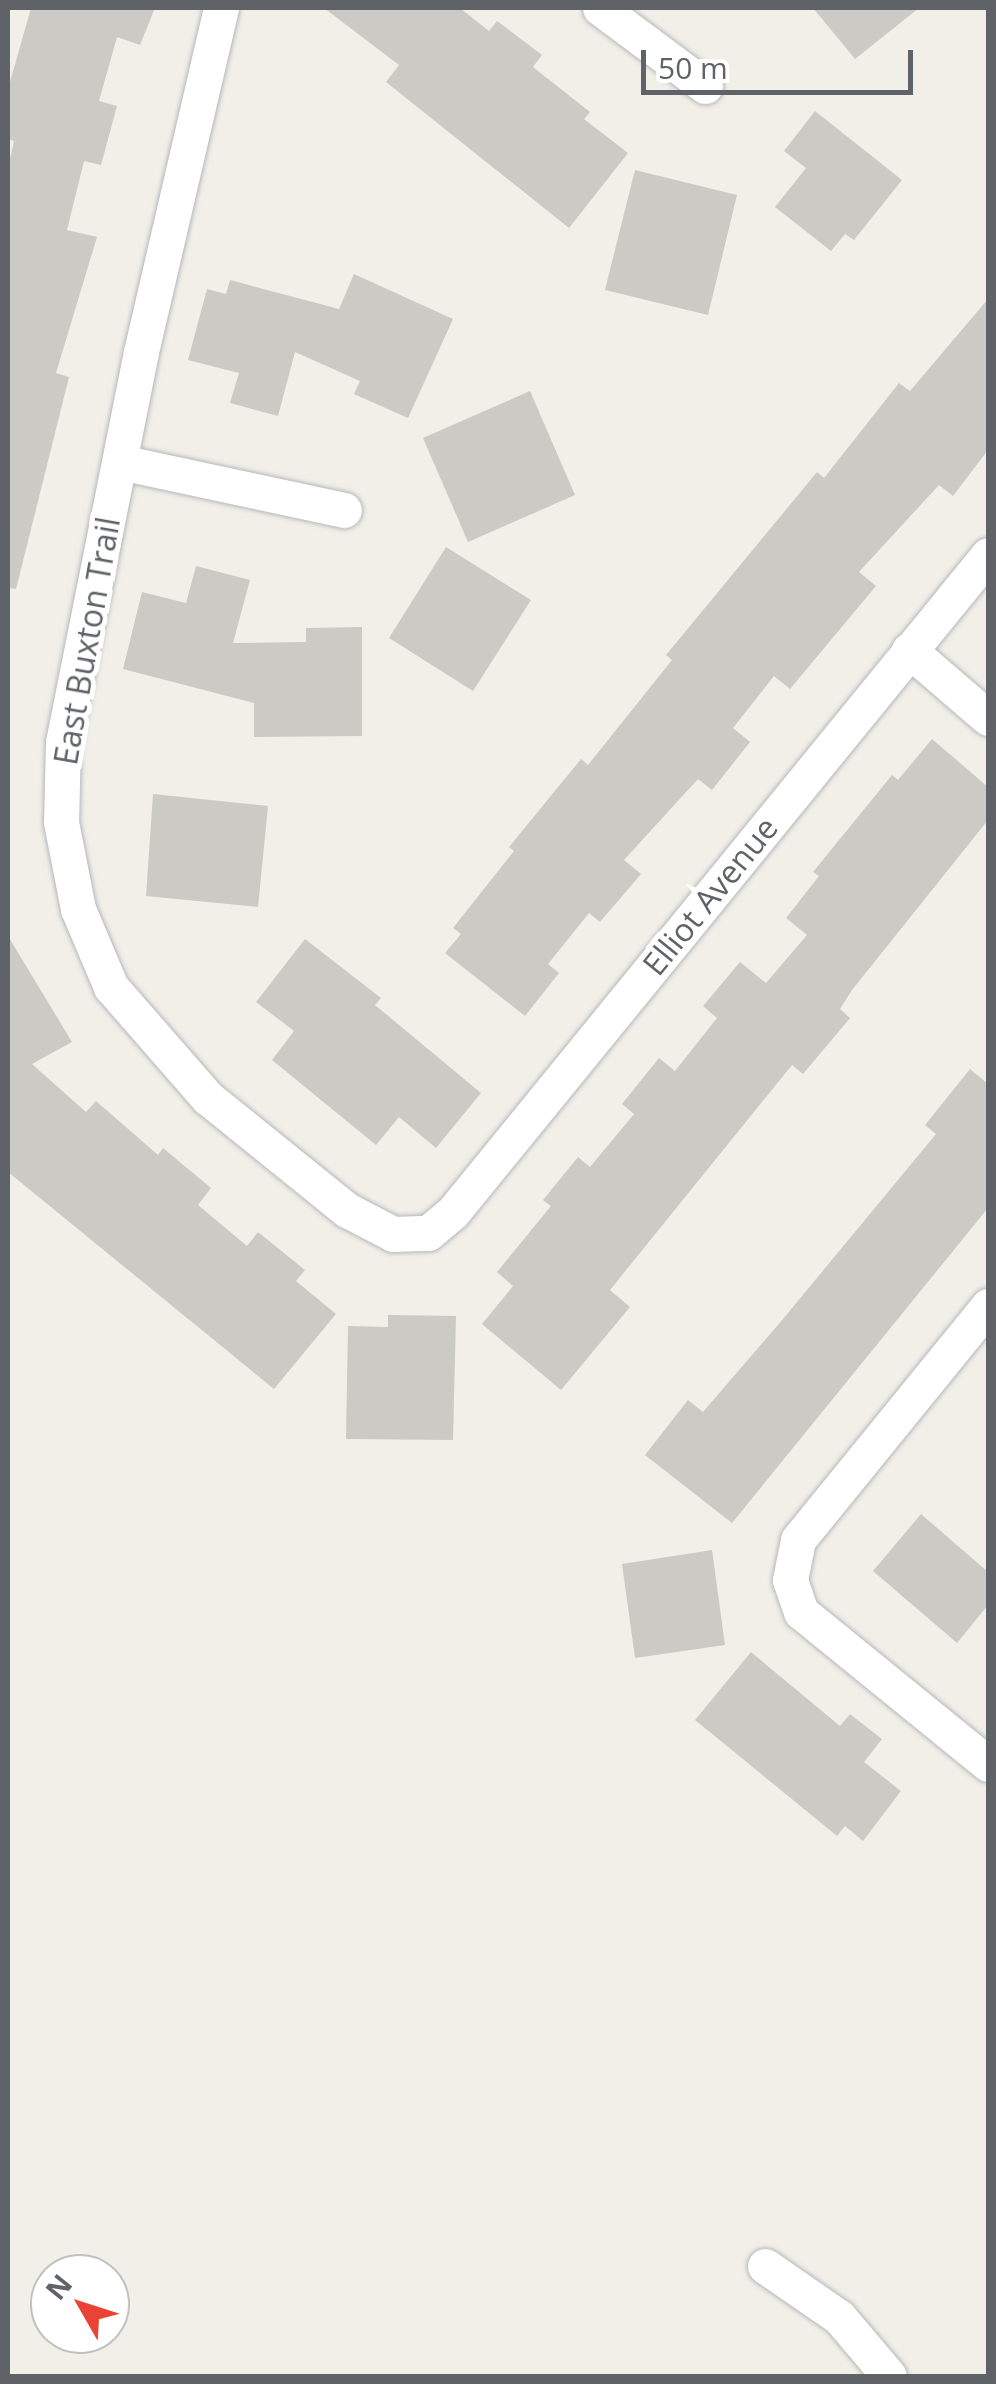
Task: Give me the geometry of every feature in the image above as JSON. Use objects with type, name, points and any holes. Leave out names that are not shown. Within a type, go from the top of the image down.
[{"type":"street","name":"East Buxton Trail","points":[[221,8],[62,742],[60,822],[78,909],[111,987],[208,1098],[347,1210],[393,1234],[428,1234]]},
{"type":"street","points":[[600,8],[705,86]]},
{"type":"street","points":[[120,462],[344,510]]},
{"type":"street","name":"Elliot Avenue","points":[[428,1234],[453,1212],[988,554]]},
{"type":"street","points":[[909,650],[988,718]]},
{"type":"street","points":[[988,1306],[798,1540],[790,1580],[801,1612],[988,1764]]},
{"type":"street","points":[[765,2266],[839,2317],[889,2376]]},
{"type":"building","points":[[31,8],[155,8],[140,45],[117,37],[99,101],[117,106],[101,165],[84,161],[67,230],[97,237],[56,373],[69,377],[16,589],[8,588],[8,168],[14,141],[8,139],[8,89]]},
{"type":"building","points":[[324,8],[460,8],[489,31],[497,21],[542,55],[533,67],[590,112],[584,119],[628,153],[569,228],[386,82],[399,65]]},
{"type":"building","points":[[813,8],[919,8],[855,59]]},
{"type":"building","points":[[815,111],[902,180],[854,240],[845,234],[831,251],[775,207],[806,168],[784,151]]},
{"type":"building","points":[[635,170],[737,195],[708,315],[605,290]]},
{"type":"building","points":[[354,274],[453,319],[408,418],[354,394],[360,381],[295,352],[278,416],[230,403],[239,373],[188,360],[207,289],[226,294],[230,280],[339,309]]},
{"type":"building","points":[[988,299],[988,450],[953,496],[939,485],[859,572],[876,586],[790,689],[774,676],[733,728],[750,742],[712,790],[698,779],[624,860],[641,874],[600,922],[589,913],[548,964],[559,973],[525,1016],[445,953],[461,934],[453,928],[514,851],[509,847],[581,759],[588,765],[672,660],[666,655],[817,472],[824,478],[899,383],[910,391]]},
{"type":"building","points":[[530,391],[575,495],[468,542],[423,438]]},
{"type":"building","points":[[446,547],[531,600],[473,691],[389,638]]},
{"type":"building","points":[[196,566],[250,580],[233,643],[306,642],[306,628],[362,627],[362,736],[254,737],[254,703],[123,669],[142,592],[186,603]]},
{"type":"building","points":[[932,739],[988,787],[988,820],[852,990],[840,1009],[850,1018],[803,1074],[792,1065],[610,1290],[630,1307],[561,1390],[482,1324],[513,1286],[497,1272],[551,1206],[543,1200],[578,1157],[590,1167],[634,1114],[622,1104],[659,1058],[675,1071],[717,1018],[703,1006],[740,962],[766,983],[807,935],[786,918],[819,876],[813,872],[892,775],[898,780]]},
{"type":"building","points":[[153,794],[268,806],[258,907],[146,896]]},
{"type":"building","points":[[8,936],[72,1042],[32,1064],[86,1112],[96,1101],[158,1155],[163,1148],[211,1188],[198,1205],[247,1246],[258,1232],[305,1270],[296,1281],[336,1314],[274,1389],[8,1172]]},
{"type":"building","points":[[305,939],[381,998],[375,1005],[481,1093],[436,1148],[399,1117],[376,1145],[272,1060],[294,1031],[256,1002]]},
{"type":"building","points":[[970,1069],[988,1084],[988,1208],[732,1523],[645,1455],[688,1400],[703,1412],[783,1319],[936,1134],[925,1125]]},
{"type":"building","points":[[388,1315],[456,1316],[453,1440],[346,1439],[348,1326],[388,1327]]},
{"type":"building","points":[[921,1514],[988,1572],[988,1605],[957,1643],[873,1571]]},
{"type":"building","points":[[712,1550],[725,1645],[635,1658],[622,1564]]},
{"type":"building","points":[[751,1652],[840,1726],[850,1714],[882,1739],[864,1762],[901,1791],[863,1841],[845,1826],[837,1836],[695,1720]]}]
